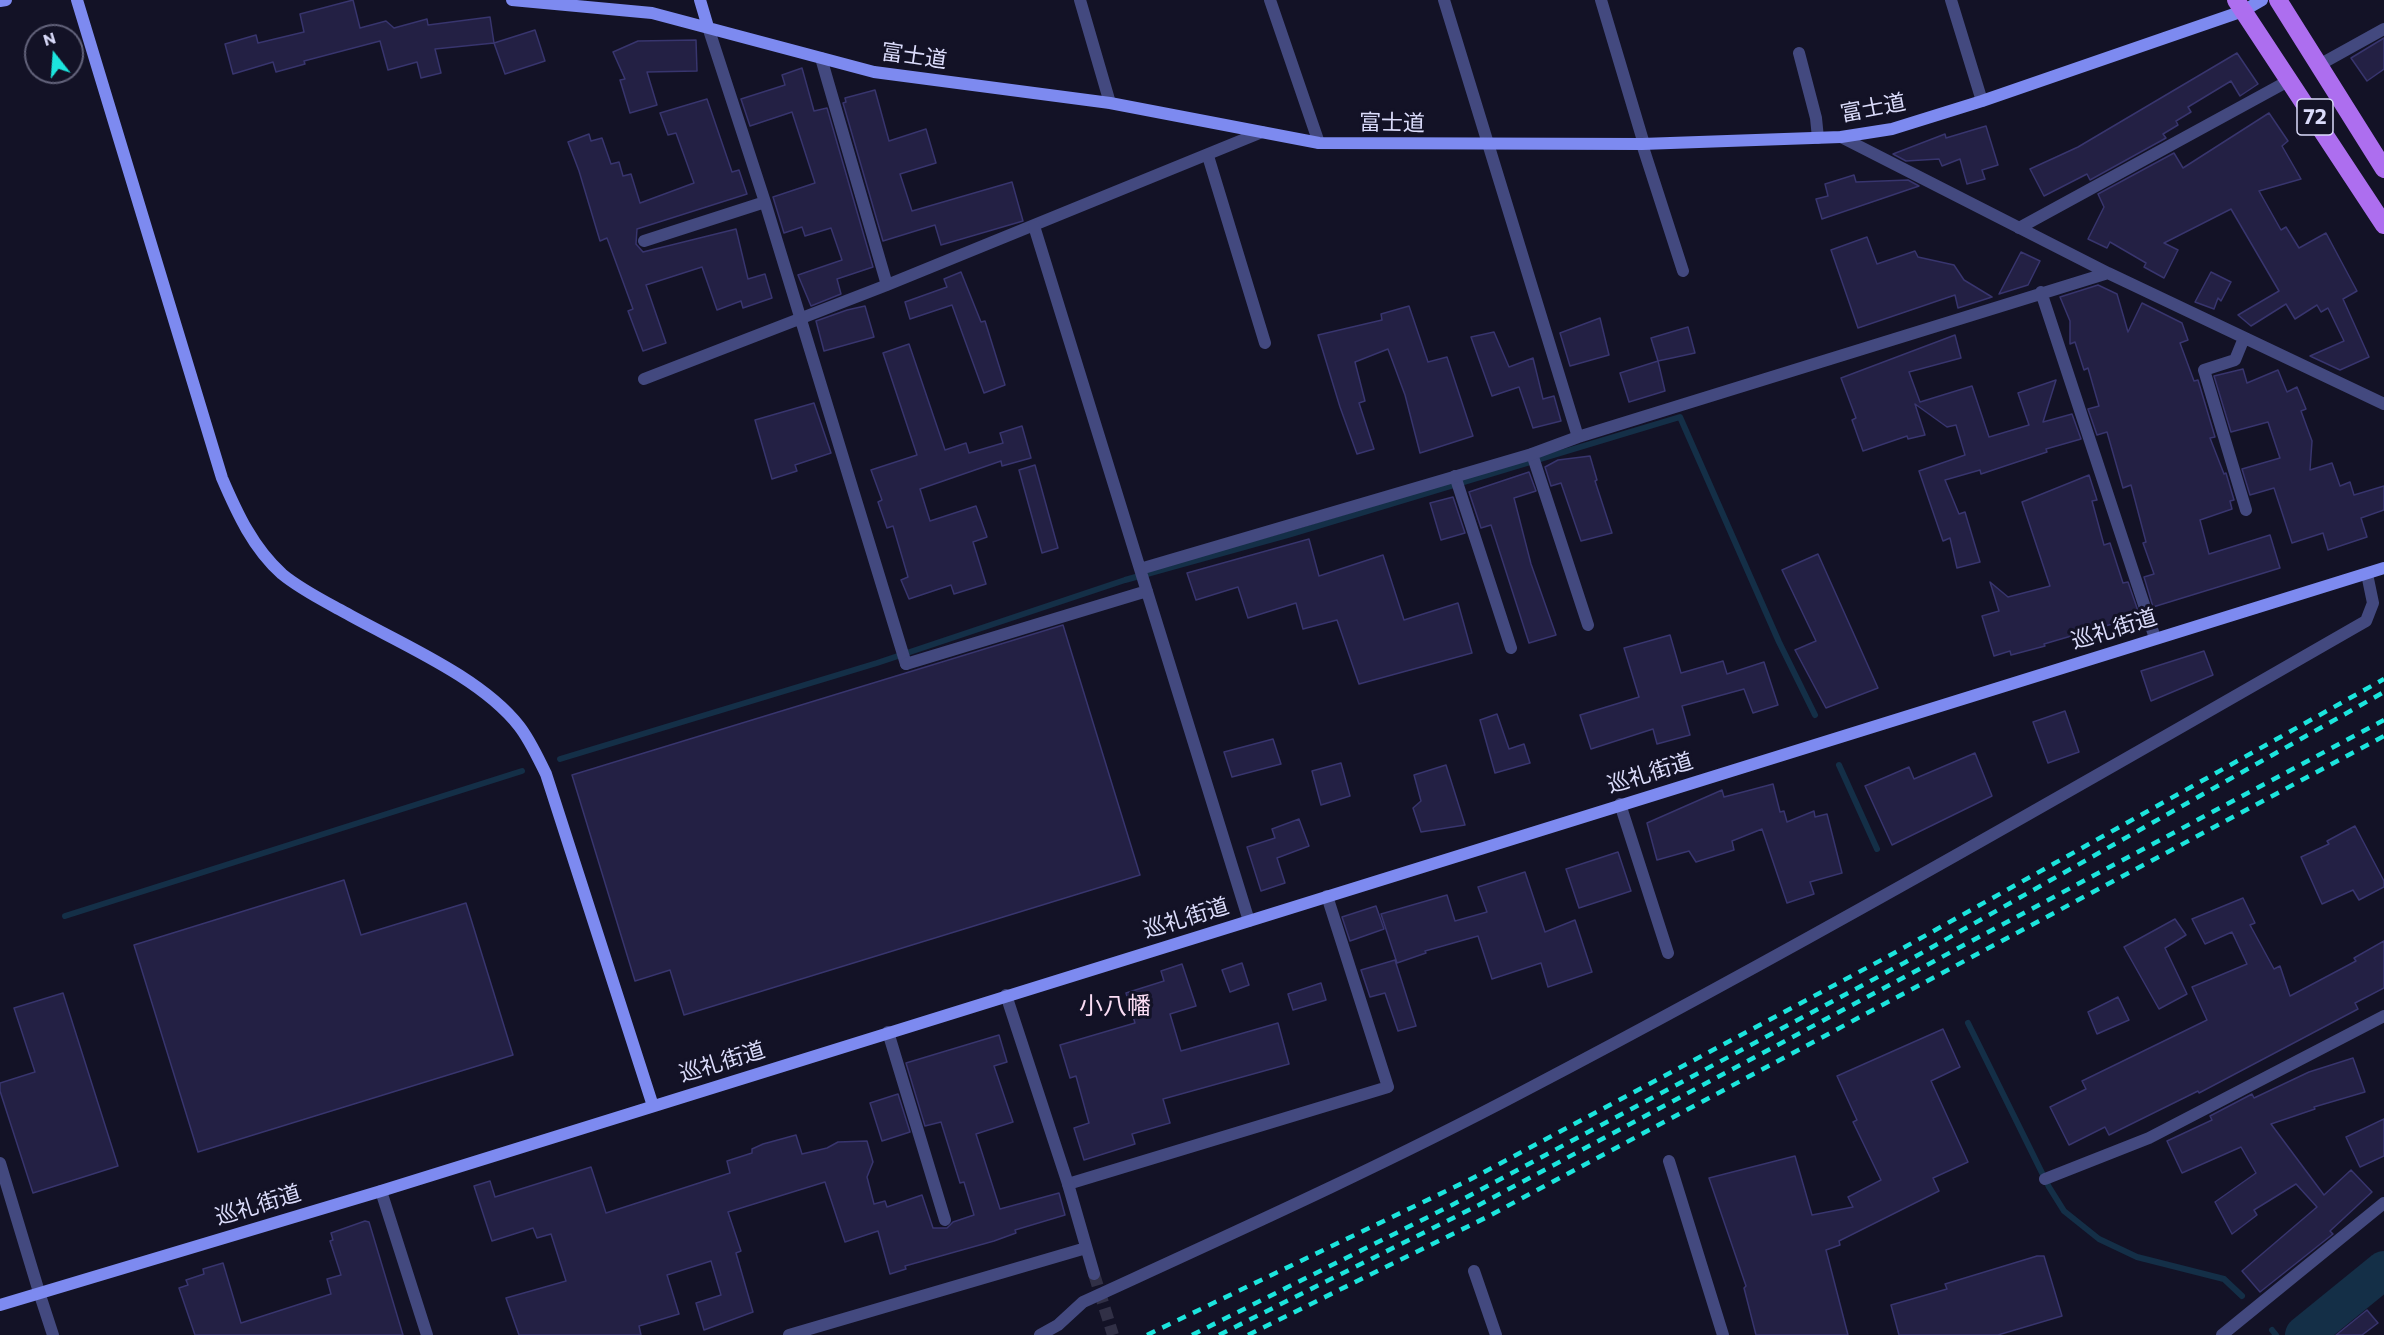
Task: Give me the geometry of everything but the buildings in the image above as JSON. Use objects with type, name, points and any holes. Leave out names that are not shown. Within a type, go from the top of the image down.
[{"type":"main road","name":"72","points":[[2278,0],[2384,169]]},
{"type":"main road","name":"72","points":[[2239,5],[2384,225]]},
{"type":"street","points":[[0,1],[6,0]]},
{"type":"street","points":[[76,0],[222,478],[238,517],[256,545],[283,574],[325,602],[461,677],[497,703],[520,727],[546,774],[652,1106]]},
{"type":"street","name":"富士道","points":[[512,0],[652,13],[874,72],[1110,102],[1319,143],[1488,145],[1643,144],[1818,138],[1892,129],[1982,101],[2239,5],[2262,0]]},
{"type":"street","points":[[700,0],[765,202],[906,664],[1147,591]]},
{"type":"street","points":[[1080,0],[1110,102]]},
{"type":"street","points":[[1270,0],[1319,143]]},
{"type":"street","points":[[1444,0],[1578,437]]},
{"type":"street","points":[[1601,0],[1683,271]]},
{"type":"street","points":[[1951,0],[1982,101]]},
{"type":"street","points":[[2319,65],[2384,29]]},
{"type":"street","points":[[1799,53],[1816,118],[1818,138]]},
{"type":"street","points":[[820,58],[887,285]]},
{"type":"street","points":[[2019,228],[2290,80]]},
{"type":"street","points":[[644,379],[1035,226],[1262,132]]},
{"type":"street","points":[[1841,137],[2108,273],[2384,404]]},
{"type":"street","points":[[1208,156],[1265,343]]},
{"type":"street","points":[[644,241],[765,202]]},
{"type":"street","points":[[1035,226],[1249,921]]},
{"type":"street","points":[[1140,569],[1532,454],[1578,437],[2108,273]]},
{"type":"street","points":[[2041,292],[2155,638]]},
{"type":"street","points":[[2244,338],[2235,360],[2204,370],[2246,510]]},
{"type":"street","points":[[1532,454],[1588,625]]},
{"type":"street","points":[[1455,476],[1511,648]]},
{"type":"street","name":"巡礼街道","points":[[0,1305],[381,1191],[1005,995],[2384,568]]},
{"type":"street","points":[[1040,1335],[1058,1325],[1083,1302],[1340,1184],[1521,1093],[1963,852],[2366,621],[2373,603],[2367,574]]},
{"type":"street","points":[[1620,804],[1668,953]]},
{"type":"street","points":[[1068,1184],[1388,1087],[1327,896]]},
{"type":"street","points":[[1005,995],[1068,1184],[1094,1274]]},
{"type":"street","points":[[2045,1179],[2149,1138],[2384,1016]]},
{"type":"street","points":[[888,1032],[945,1220]]},
{"type":"street","points":[[1668,1161],[1723,1335]]},
{"type":"street","points":[[0,1163],[53,1335]]},
{"type":"street","points":[[381,1191],[426,1335]]},
{"type":"street","points":[[2222,1335],[2384,1203]]},
{"type":"street","points":[[789,1335],[1086,1248]]},
{"type":"street","points":[[1474,1271],[1496,1335]]},
{"type":"waterway","points":[[560,759],[877,663],[1125,580],[1291,534],[1680,417],[1779,642],[1815,715]]},
{"type":"waterway","points":[[1839,765],[1877,849]]},
{"type":"waterway","points":[[65,916],[522,771]]},
{"type":"waterway","points":[[1968,1023],[2049,1187],[2064,1211],[2099,1239],[2137,1257],[2224,1279],[2242,1296]]},
{"type":"waterway","points":[[2304,1335],[2384,1270]]},
{"type":"waterway","points":[[2272,1330],[2276,1335]]},
{"type":"tunnel","points":[[1094,1274],[1113,1335]]},
{"type":"railway","points":[[1147,1335],[1471,1179],[1887,957],[2384,679]]},
{"type":"railway","points":[[1192,1335],[1452,1205],[1904,963],[2384,692]]},
{"type":"railway","points":[[1219,1335],[1479,1205],[2384,720]]},
{"type":"railway","points":[[1248,1335],[1487,1217],[2384,736]]},
{"type":"district","name":"小八幡","points":[[1115,1006]]}]
